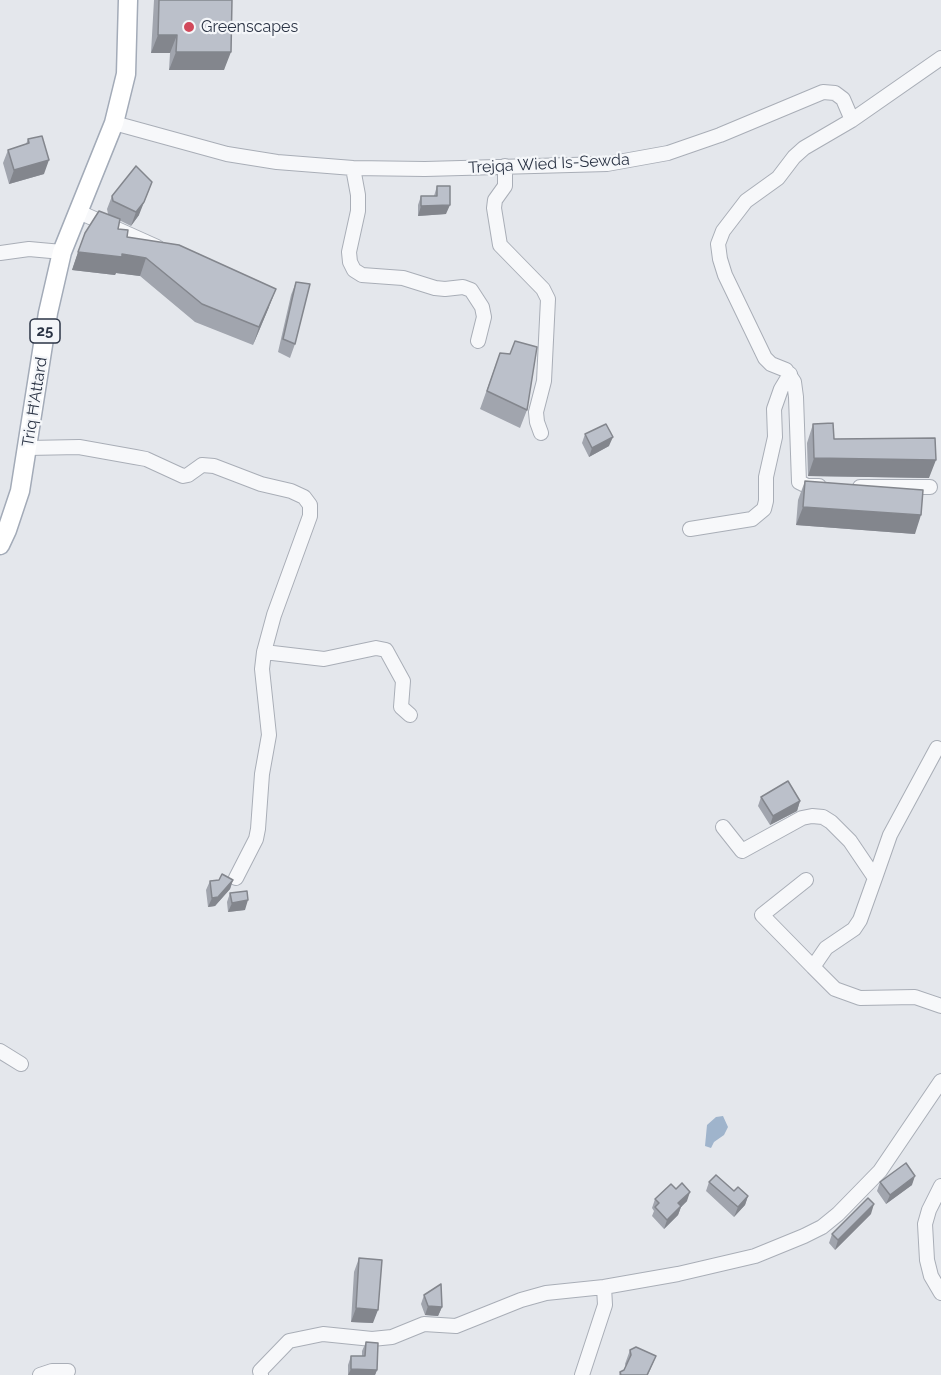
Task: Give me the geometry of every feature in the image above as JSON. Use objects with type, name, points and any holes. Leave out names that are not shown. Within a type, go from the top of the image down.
[{"type":"main road","name":"25","points":[[114,123],[126,74],[128,0]]},
{"type":"main road","name":"Triq Ħ'Attard","points":[[0,545],[20,491],[48,313],[62,252],[114,123]]},
{"type":"street","points":[[829,486],[807,486],[799,482],[794,382],[790,374],[781,366],[771,364],[765,358],[725,275],[718,244],[723,231],[746,201],[778,178],[804,148],[852,120],[941,58]]},
{"type":"street","name":"Trejqa Wied Is-Sewda","points":[[114,123],[242,158],[353,168],[607,164],[649,158],[720,135],[823,92],[835,93],[843,99],[852,120]]},
{"type":"street","points":[[505,166],[505,186],[495,200],[494,208],[501,245],[543,289],[548,298],[544,381],[536,412],[541,433]]},
{"type":"street","points":[[353,168],[358,195],[349,252],[354,270],[362,275],[403,278],[435,288],[463,287],[471,290],[482,307],[483,317],[478,341]]},
{"type":"street","points":[[79,212],[167,251]]},
{"type":"street","points":[[0,253],[29,249],[62,252]]},
{"type":"street","points":[[690,529],[752,519],[764,509],[766,477],[775,437],[774,409],[781,389],[790,374]]},
{"type":"street","points":[[28,448],[79,447],[135,457],[146,459],[183,476],[202,465],[214,466],[261,484],[291,491],[308,501],[310,505],[310,516],[274,615],[264,652],[262,669],[269,735],[262,774],[258,829],[256,839],[236,878]]},
{"type":"street","points":[[851,487],[930,487]]},
{"type":"street","points":[[264,652],[329,658],[381,648],[390,654],[402,677],[404,686],[401,707],[410,715]]},
{"type":"street","points":[[813,967],[826,948],[854,929],[860,920],[890,835],[937,748]]},
{"type":"street","points":[[723,827],[742,850],[802,818],[823,817],[850,841],[875,878]]},
{"type":"street","points":[[806,880],[762,915],[835,989],[860,998],[915,997],[941,1006]]},
{"type":"street","points":[[0,1051],[21,1064]]},
{"type":"street","points":[[261,1375],[260,1371],[289,1341],[323,1334],[372,1339],[392,1337],[424,1324],[456,1326],[520,1300],[546,1293],[604,1287],[678,1274],[756,1256],[822,1227],[838,1214],[880,1171],[941,1082]]},
{"type":"street","points":[[941,1186],[925,1224],[927,1260],[931,1276],[941,1293]]},
{"type":"street","points":[[582,1375],[605,1305],[604,1287]]},
{"type":"street","points":[[40,1375],[52,1371],[68,1371]]},
{"type":"water","points":[[723,1116],[728,1127],[724,1135],[714,1142],[711,1148],[705,1146],[707,1125],[716,1117]]},
{"type":"building","name":"Greenscapes","points":[[159,0],[232,0],[231,52],[176,52],[177,35],[158,35]]},
{"type":"building","points":[[42,136],[49,160],[14,170],[8,150],[29,143],[28,139]]},
{"type":"building","points":[[136,166],[152,182],[144,202],[136,212],[113,201],[112,196]]},
{"type":"building","points":[[437,186],[450,186],[450,205],[421,206],[421,196],[437,196]]},
{"type":"building","points":[[99,211],[120,219],[118,229],[128,230],[127,237],[179,245],[276,289],[259,327],[202,304],[146,258],[122,254],[122,257],[78,252],[85,233]]},
{"type":"building","points":[[296,282],[310,284],[295,344],[283,339]]},
{"type":"building","points":[[515,341],[537,347],[527,410],[487,391],[500,353],[510,354]]},
{"type":"building","points":[[833,423],[834,439],[935,438],[936,460],[814,458],[813,424]]},
{"type":"building","points":[[606,424],[613,437],[592,448],[585,434]]},
{"type":"building","points":[[805,481],[923,490],[921,515],[803,507]]},
{"type":"building","points":[[788,781],[800,801],[773,816],[761,797]]},
{"type":"building","points":[[222,874],[233,880],[218,897],[212,898],[210,881],[219,880]]},
{"type":"building","points":[[247,891],[248,900],[232,903],[230,893]]},
{"type":"building","points":[[906,1163],[915,1176],[890,1195],[880,1182]]},
{"type":"building","points":[[716,1175],[734,1191],[738,1187],[748,1196],[738,1207],[709,1182]]},
{"type":"building","points":[[682,1183],[690,1192],[678,1203],[681,1206],[667,1220],[655,1207],[659,1203],[655,1199],[671,1184],[676,1189]]},
{"type":"building","points":[[868,1198],[874,1204],[838,1240],[832,1234]]},
{"type":"building","points":[[359,1258],[382,1260],[378,1310],[356,1308]]},
{"type":"building","points":[[441,1284],[442,1307],[428,1306],[424,1295]]},
{"type":"building","points":[[366,1342],[378,1343],[377,1370],[351,1369],[351,1356],[365,1356]]},
{"type":"building","points":[[636,1347],[656,1356],[647,1375],[621,1375],[620,1372],[624,1370],[631,1355],[630,1350]]},
{"type":"place","name":"Greenscapes","points":[[189,27]]}]
